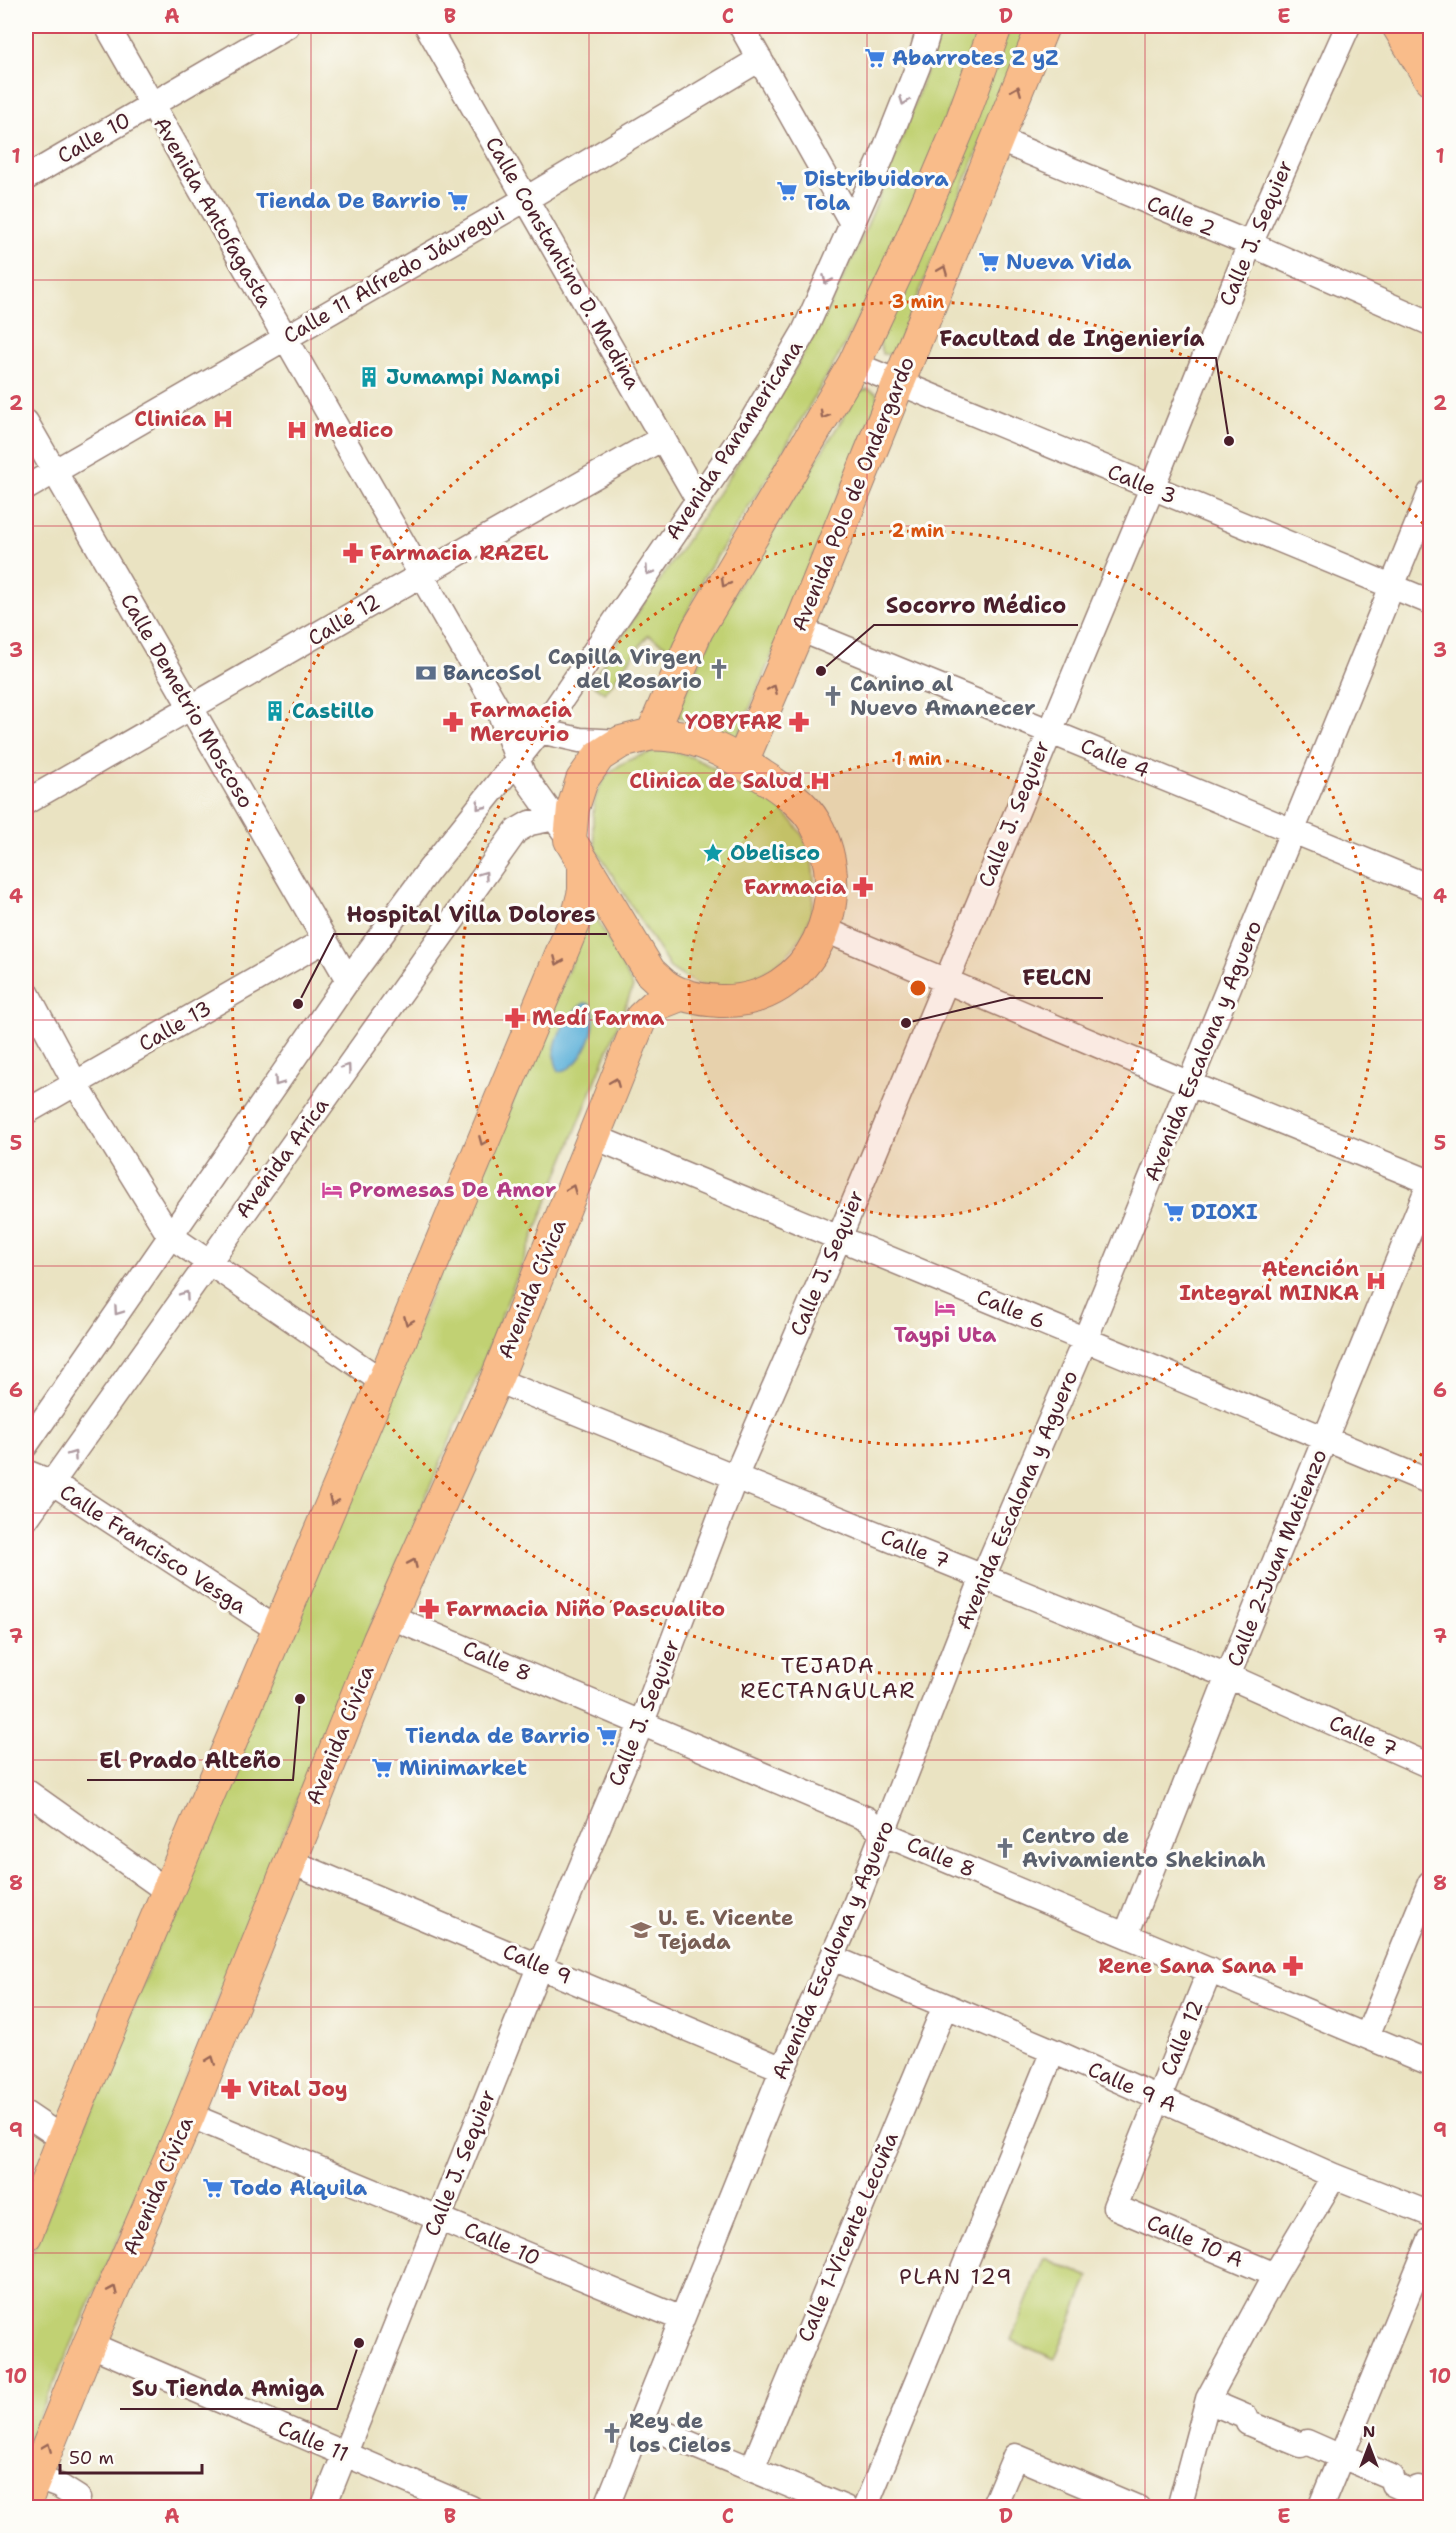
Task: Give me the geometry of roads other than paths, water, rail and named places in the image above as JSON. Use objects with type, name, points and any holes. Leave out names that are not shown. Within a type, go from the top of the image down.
[{"type":"main road","points":[[652,735],[697,630],[854,364],[942,169],[996,26]]},
{"type":"main road","name":"Avenida Polo de Ondergardo","points":[[742,762],[799,629],[1043,26]]},
{"type":"main road","points":[[1398,26],[1431,79]]},
{"type":"main road","points":[[26,2235],[63,2139],[579,911],[584,891],[570,841],[573,808],[582,780],[598,756],[621,742],[652,735],[683,737],[714,747],[742,762],[791,796],[815,821],[828,852],[830,905],[824,929],[816,949],[795,974],[770,991],[736,1002],[706,1000],[683,994],[668,988],[650,972],[570,841]]},
{"type":"main road","name":"Avenida Cívica","points":[[30,2489],[89,2344],[189,2115],[389,1616],[496,1380],[641,1018],[655,1005],[683,994]]},
{"type":"street","name":"Avenida Antofagasta","points":[[106,26],[499,711],[516,760],[570,841]]},
{"type":"street","name":"Calle 10","points":[[26,177],[287,26]]},
{"type":"street","name":"Calle Constantino D. Medina","points":[[428,26],[698,500]]},
{"type":"street","points":[[741,26],[852,223]]},
{"type":"street","name":"Avenida Panamericana","points":[[516,760],[540,731],[751,422],[804,332],[881,159],[918,66],[930,26]]},
{"type":"street","name":"Calle J. Sequier","points":[[323,2508],[540,1965],[642,1722],[736,1475],[839,1238],[1048,731],[1152,488],[1250,244],[1348,26]]},
{"type":"street","name":"Calle 11 Alfredo Jáuregui","points":[[26,488],[526,199],[760,59]]},
{"type":"street","name":"Calle 2","points":[[996,139],[1250,244],[1431,323]]},
{"type":"street","name":"Calle 3","points":[[854,364],[1431,602]]},
{"type":"street","name":"Calle Demetrio Moscoso","points":[[26,422],[348,980]]},
{"type":"street","name":"Calle 12","points":[[26,801],[420,574],[663,438]]},
{"type":"street","name":"Avenida Escalona y Aguero","points":[[606,2508],[783,2069],[833,1958],[983,1577],[1085,1340],[1431,494]]},
{"type":"street","name":"Calle 4","points":[[799,629],[1431,887]]},
{"type":"street","points":[[499,711],[540,731],[580,740],[621,742]]},
{"type":"street","points":[[26,1445],[348,980],[429,870],[516,760]]},
{"type":"street","name":"Avenida Arica","points":[[26,1519],[516,831],[530,823],[570,841]]},
{"type":"street","points":[[824,929],[1190,1084],[1431,1182]]},
{"type":"street","name":"Calle 13","points":[[26,1112],[325,940]]},
{"type":"street","points":[[26,991],[75,1083],[170,1236],[383,1382]]},
{"type":"street","name":"Calle 6","points":[[592,1136],[1431,1482]]},
{"type":"street","name":"Calle 2-Juan Matienzo","points":[[1126,1935],[1228,1676],[1431,1182]]},
{"type":"street","name":"Calle 7","points":[[496,1380],[736,1475],[1228,1676],[1431,1766]]},
{"type":"street","name":"Calle Francisco Vesga","points":[[26,1472],[52,1483],[278,1630]]},
{"type":"street","name":"Calle 8","points":[[389,1616],[867,1819],[882,1833],[1431,2063]]},
{"type":"street","points":[[26,1791],[167,1891]]},
{"type":"street","name":"Calle 9","points":[[289,1861],[783,2069]]},
{"type":"street","points":[[1367,2036],[1431,1883]]},
{"type":"street","name":"Calle 9 A","points":[[833,1958],[1053,2051],[1334,2176],[1431,2214]]},
{"type":"street","name":"Calle 12","points":[[1115,2207],[1210,1970]]},
{"type":"street","name":"Calle 1-Vicente Lecuña","points":[[752,2469],[945,2006]]},
{"type":"street","points":[[865,2508],[1053,2051]]},
{"type":"street","points":[[26,2114],[63,2139]]},
{"type":"street","name":"Calle 10","points":[[189,2115],[682,2319]]},
{"type":"street","points":[[1179,2508],[1208,2399],[1275,2275],[1334,2176]]},
{"type":"street","name":"Calle 10 A","points":[[1115,2207],[1275,2275]]},
{"type":"street","points":[[1320,2508],[1431,2240]]},
{"type":"street","name":"Calle 11","points":[[89,2344],[471,2508]]},
{"type":"street","points":[[1220,2406],[1246,2417],[1248,2423],[1301,2445],[1307,2442],[1390,2477],[1393,2484],[1413,2493],[1424,2491]]},
{"type":"street","points":[[640,2423],[845,2508]]},
{"type":"street","points":[[993,2508],[1014,2456],[1138,2508]]},
{"type":"street","points":[[30,2489],[59,2486],[78,2498]]},
{"type":"water","points":[[585,1003],[590,1004],[594,1012],[588,1044],[575,1063],[559,1071],[555,1053],[556,1043],[571,1015]]},
{"type":"place","name":"Abarrotes Z yZ","points":[[875,58]]},
{"type":"place","name":"Distribuidora Tola","points":[[787,191]]},
{"type":"place","name":"Tienda De Barrio","points":[[458,201]]},
{"type":"place","name":"Nueva Vida","points":[[989,262]]},
{"type":"place","name":"Jumampi Nampi","points":[[369,377]]},
{"type":"place","name":"Clinica","points":[[223,419]]},
{"type":"place","name":"Medico","points":[[297,430]]},
{"type":"place","name":"Facultad de Ingeniería","points":[[1229,441]]},
{"type":"place","name":"Farmacia RAZEL","points":[[353,553]]},
{"type":"place","name":"Capilla Virgen del Rosario","points":[[719,669]]},
{"type":"place","name":"Socorro Médico","points":[[821,671]]},
{"type":"place","name":"BancoSol","points":[[426,673]]},
{"type":"place","name":"Canino al Nuevo Amanecer","points":[[833,696]]},
{"type":"place","name":"Castillo","points":[[275,711]]},
{"type":"place","name":"Farmacia Mercurio","points":[[453,722]]},
{"type":"place","name":"YOBYFAR","points":[[799,722]]},
{"type":"place","name":"Clinica de Salud","points":[[820,781]]},
{"type":"place","name":"Obelisco","points":[[713,853]]},
{"type":"place","name":"Farmacia","points":[[863,887]]},
{"type":"place","name":"Hospital Villa Dolores","points":[[298,1004]]},
{"type":"place","name":"Medí Farma","points":[[515,1018]]},
{"type":"place","name":"FELCN","points":[[906,1023]]},
{"type":"place","name":"Promesas De Amor","points":[[332,1190]]},
{"type":"place","name":"DIOXI","points":[[1174,1212]]},
{"type":"place","name":"Atención Integral MINKA","points":[[1376,1281]]},
{"type":"place","name":"Taypi Uta","points":[[945,1308]]},
{"type":"place","name":"Farmacia Niño Pascualito","points":[[429,1609]]},
{"type":"place","name":"El Prado Alteño","points":[[300,1699]]},
{"type":"place","name":"Tienda de Barrio","points":[[607,1736]]},
{"type":"place","name":"Minimarket","points":[[382,1768]]},
{"type":"place","name":"Centro de Avivamiento Shekinah","points":[[1005,1848]]},
{"type":"place","name":"U. E. Vicente Tejada","points":[[641,1930]]},
{"type":"place","name":"Rene Sana Sana","points":[[1293,1966]]},
{"type":"place","name":"Vital Joy","points":[[231,2089]]},
{"type":"place","name":"Todo Alquila","points":[[213,2188]]},
{"type":"place","name":"Su Tienda Amiga","points":[[359,2343]]},
{"type":"place","name":"Rey de los Cielos","points":[[612,2433]]},
{"type":"district","name":"TEJADA RECTANGULAR","points":[[828,1678]]},
{"type":"district","name":"PLAN 129","points":[[956,2276]]}]
